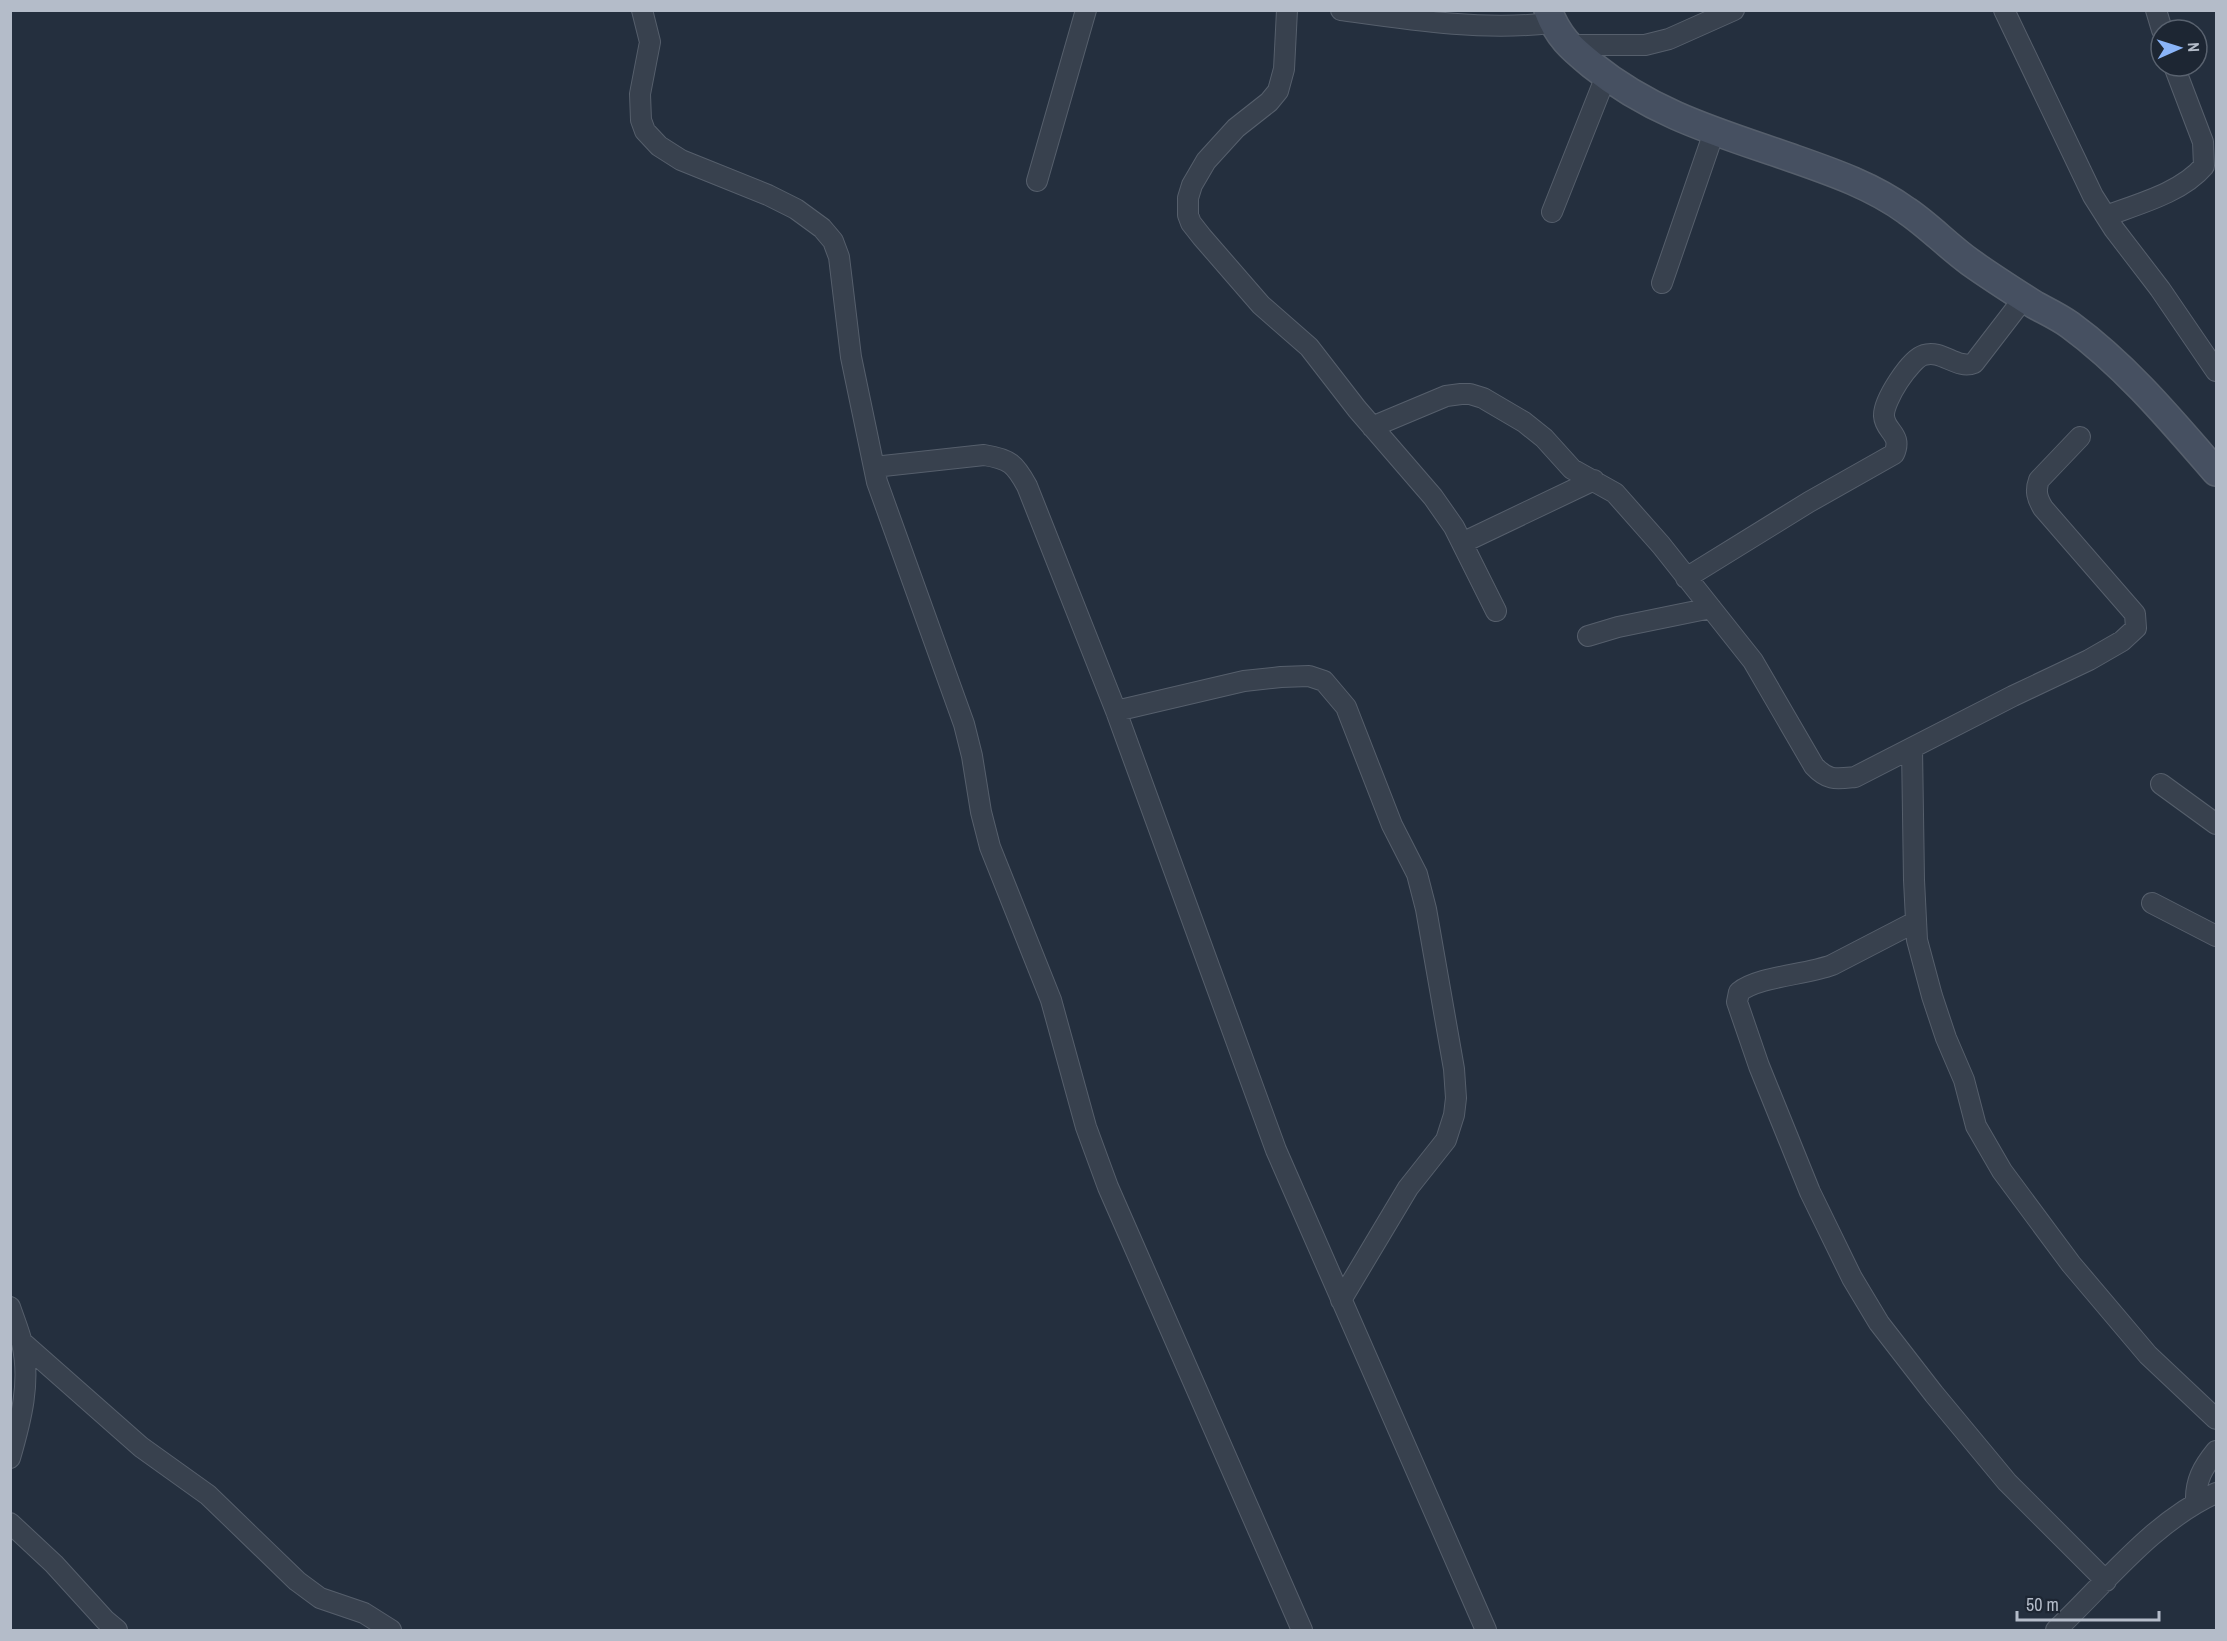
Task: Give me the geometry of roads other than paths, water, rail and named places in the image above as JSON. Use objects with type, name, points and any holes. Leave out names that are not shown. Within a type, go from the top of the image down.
[{"type":"street","points":[[642,10],[650,42],[640,94],[641,120],[645,130],[659,146],[681,160],[768,195],[796,210],[822,228],[833,241],[839,257],[851,357],[874,467],[885,504],[964,724],[990,847],[1051,1000],[1086,1127],[1108,1187],[1302,1630]]},
{"type":"street","points":[[1037,181],[1086,10]]},
{"type":"street","points":[[1287,10],[1284,69],[1278,91],[1269,102],[1236,128],[1198,171],[1190,191],[1188,215],[1202,237],[1253,297],[1276,321],[1309,347],[1372,427],[1433,497],[1462,543],[1496,611]]},
{"type":"street","points":[[1341,10],[1465,26],[1497,27],[1550,17],[1568,45],[1606,76],[1641,99],[1689,123],[1791,158],[1877,192],[1907,210],[1969,261],[2024,298],[2068,323],[2120,367],[2217,472]]},
{"type":"street","points":[[1568,45],[1645,45],[1669,39],[1734,10]]},
{"type":"street","points":[[2004,10],[2073,156],[2106,216],[2217,371]]},
{"type":"street","points":[[1552,212],[1606,76]]},
{"type":"street","points":[[2106,216],[2182,184],[2204,166],[2204,142],[2179,78]]},
{"type":"street","points":[[1662,283],[1714,132]]},
{"type":"street","points":[[1686,578],[1809,502],[1894,454],[1897,442],[1895,435],[1886,424],[1885,406],[1909,367],[1921,356],[1933,353],[1961,364],[1974,363],[2024,298]]},
{"type":"street","points":[[1372,427],[1446,396],[1470,394],[1483,398],[1524,422],[1544,438],[1572,469],[1615,493],[1622,500],[1753,661],[1802,748],[1824,776],[1833,778],[1855,777],[2089,660],[2122,641],[2136,628],[2135,614],[2043,508],[2037,497],[2036,488],[2039,480],[2080,437]]},
{"type":"street","points":[[874,467],[984,455],[1001,458],[1018,469],[1027,486],[1116,711],[1276,1150],[1486,1630]]},
{"type":"street","points":[[1462,543],[1594,480]]},
{"type":"street","points":[[1588,636],[1618,627],[1711,609]]},
{"type":"street","points":[[1116,711],[1244,681],[1310,676],[1324,681],[1346,707],[1392,825],[1417,874],[1426,909],[1454,1069],[1456,1098],[1454,1115],[1446,1140],[1408,1188],[1341,1300]]},
{"type":"street","points":[[1912,748],[1915,922],[1932,996],[1946,1038],[1962,1074],[1976,1126],[2002,1171],[2071,1264],[2148,1355],[2217,1419]]},
{"type":"street","points":[[2161,784],[2217,824]]},
{"type":"street","points":[[2152,903],[2217,936]]},
{"type":"street","points":[[1915,922],[1820,970],[1754,984],[1739,992],[1737,1002],[1759,1066],[1810,1192],[1852,1278],[1879,1323],[2007,1482],[2106,1581]]},
{"type":"street","points":[[10,1307],[22,1342],[26,1384],[10,1458]]},
{"type":"street","points":[[22,1342],[141,1447],[208,1495],[297,1581],[320,1598],[364,1613],[391,1630]]},
{"type":"street","points":[[2196,1502],[2199,1478],[2217,1451]]},
{"type":"street","points":[[2056,1630],[2129,1557],[2196,1502],[2217,1493]]},
{"type":"street","points":[[10,1523],[54,1564],[117,1630]]}]
